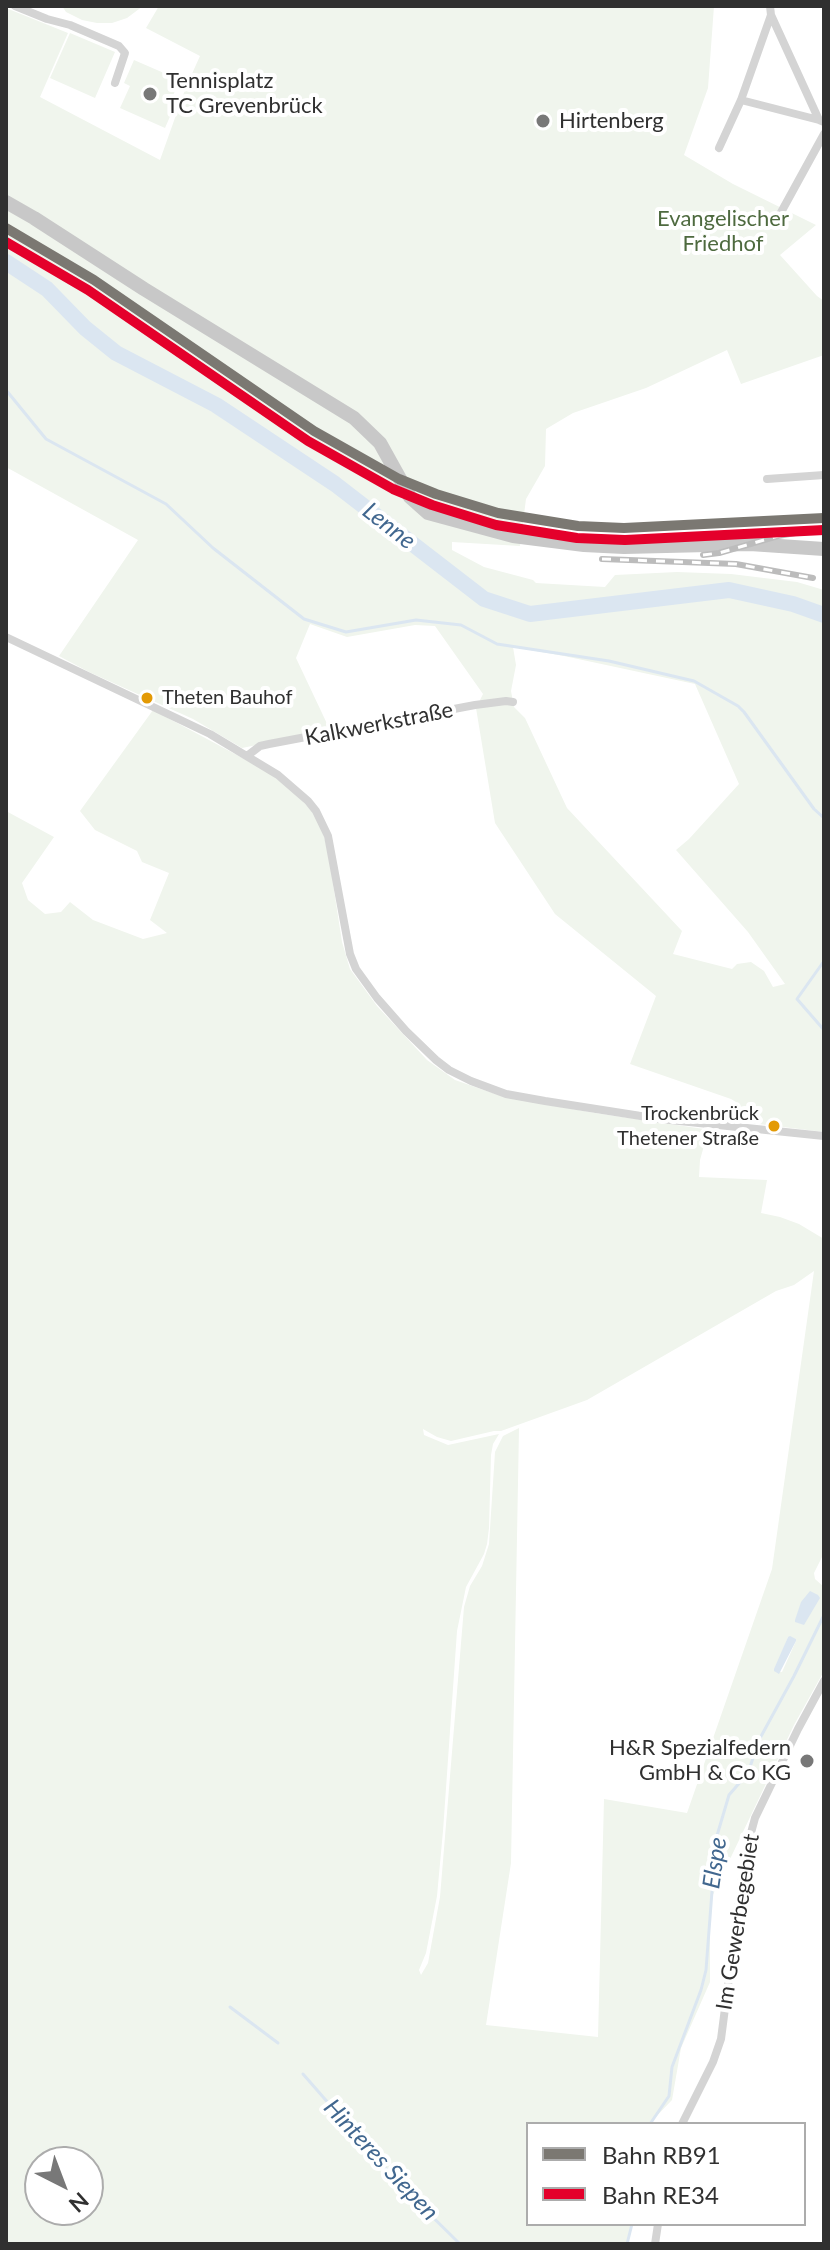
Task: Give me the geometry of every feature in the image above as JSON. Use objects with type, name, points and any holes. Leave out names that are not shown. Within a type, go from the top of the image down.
[{"type":"main road","points":[[6,202],[354,418],[380,443],[410,497],[428,513],[513,536],[584,545],[750,544],[824,549]]},
{"type":"street","points":[[15,6],[119,46],[125,53],[115,83]]},
{"type":"street","points":[[719,148],[741,100],[771,11]]},
{"type":"street","points":[[771,11],[821,121]]},
{"type":"street","points":[[741,100],[821,121]]},
{"type":"street","points":[[749,219],[779,216],[824,134]]},
{"type":"street","points":[[767,479],[824,475]]},
{"type":"street","points":[[6,637],[210,734],[278,775],[308,801],[328,836],[350,954],[356,969],[396,1020],[442,1065],[471,1081],[506,1094],[532,1099],[660,1119],[824,1136]]},
{"type":"street","name":"Kalkwerkstraße","points":[[247,756],[260,746],[269,744],[475,705],[513,702]]},
{"type":"street","name":"Im Gewerbegebiet","points":[[683,2122],[721,2039],[745,1855],[755,1818],[824,1681]]},
{"type":"green space","points":[[62,6],[143,6],[127,18],[112,23],[97,23],[82,20],[66,12]]},
{"type":"green space","name":"Evangelischer Friedhof","points":[[159,6],[714,6],[708,88],[684,155],[733,184],[816,225],[780,255],[824,301],[824,355],[741,384],[727,350],[646,388],[573,413],[546,429],[545,466],[526,499],[520,546],[452,542],[452,550],[484,567],[536,583],[605,587],[615,575],[677,572],[731,574],[797,582],[824,590],[824,1132],[742,1122],[735,1113],[736,1102],[731,1099],[630,1064],[656,996],[555,914],[495,823],[476,708],[483,694],[435,626],[415,625],[347,637],[310,624],[296,658],[330,730],[242,748],[193,719],[59,656],[138,540],[6,467],[6,8],[68,33],[40,97],[160,160],[200,56],[146,28]],"holes":[[[513,647],[695,684],[739,784],[676,850],[748,932],[785,984],[773,987],[764,971],[751,962],[737,964],[732,969],[673,954],[682,931],[567,808],[525,718],[514,707],[511,691],[516,665]]]},
{"type":"green space","points":[[70,33],[115,52],[95,98],[50,78]]},
{"type":"green space","name":"Tennisplatz TC Grevenbrück","points":[[134,60],[180,80],[170,102],[175,105],[165,128],[120,108],[130,86],[124,83]]},
{"type":"green space","points":[[153,710],[263,769],[293,791],[312,811],[321,826],[328,851],[342,942],[350,969],[377,1006],[427,1060],[455,1080],[504,1097],[704,1129],[707,1135],[699,1177],[767,1180],[761,1213],[799,1224],[824,1239],[824,1553],[814,1573],[815,1579],[824,1587],[824,1671],[794,1725],[710,1901],[710,1982],[681,2048],[672,2100],[651,2122],[526,2122],[526,2226],[630,2226],[626,2244],[6,2244],[6,811],[54,837],[22,883],[28,900],[45,914],[61,912],[70,902],[93,920],[143,939],[167,933],[150,920],[169,873],[142,862],[137,851],[95,830],[80,811]],"holes":[[[814,1271],[772,1569],[687,1813],[604,1799],[598,2037],[486,2025],[511,1863],[519,1428],[503,1436],[495,1452],[489,1544],[464,1607],[440,1897],[428,1963],[421,1975],[419,1970],[426,1953],[437,1896],[457,1631],[466,1587],[487,1544],[491,1455],[499,1434],[448,1445],[424,1435],[423,1429],[451,1441],[501,1431],[587,1400]],[[788,1637],[796,1639],[782,1672],[775,1671]]]},
{"type":"shaded area","points":[[810,1591],[820,1598],[804,1625],[795,1620],[801,1602]]},
{"type":"shaded area","points":[[790,1636],[796,1641],[779,1674],[774,1669]]},
{"type":"waterway","name":"Lenne","points":[[6,262],[47,289],[85,328],[116,353],[216,405],[335,484],[484,599],[530,614],[729,590],[793,604],[824,615]]},
{"type":"waterway","points":[[6,390],[46,439],[166,504],[213,548],[304,619],[346,632],[416,620],[461,625],[497,644],[609,661],[694,681],[744,712],[814,809],[824,818]]},
{"type":"waterway","points":[[824,961],[797,999],[824,1030]]},
{"type":"waterway","name":"Elspe","points":[[651,2122],[669,2096],[672,2067],[706,1970],[716,1839],[729,1795],[748,1773],[759,1740],[824,1615]]},
{"type":"waterway","name":"Hinteres Siepen","points":[[230,2007],[278,2043]]},
{"type":"waterway","name":"Hinteres Siepen","points":[[303,2074],[400,2185],[460,2244]]},
{"type":"waterway","name":"Elspe","points":[[627,2244],[632,2226]]},
{"type":"railway","points":[[703,555],[824,528]]},
{"type":"railway","points":[[602,559],[736,564],[813,578]]},
{"type":"rail line","name":"RB91","points":[[6,228],[94,280],[314,431],[399,479],[436,494],[498,513],[578,526],[624,528],[824,518]]},
{"type":"rail line","name":"RE34","points":[[6,242],[88,290],[308,441],[393,489],[432,505],[496,525],[577,538],[625,540],[824,530]]},
{"type":"place","name":"Tennisplatz TC Grevenbrück","points":[[150,94]]},
{"type":"place","name":"Hirtenberg","points":[[543,121]]},
{"type":"place","name":"Theten Bauhof","points":[[147,698]]},
{"type":"place","name":"Trockenbrück Thetener Straße","points":[[774,1126]]},
{"type":"place","name":"H&R Spezialfedern GmbH & Co KG","points":[[807,1761]]}]
